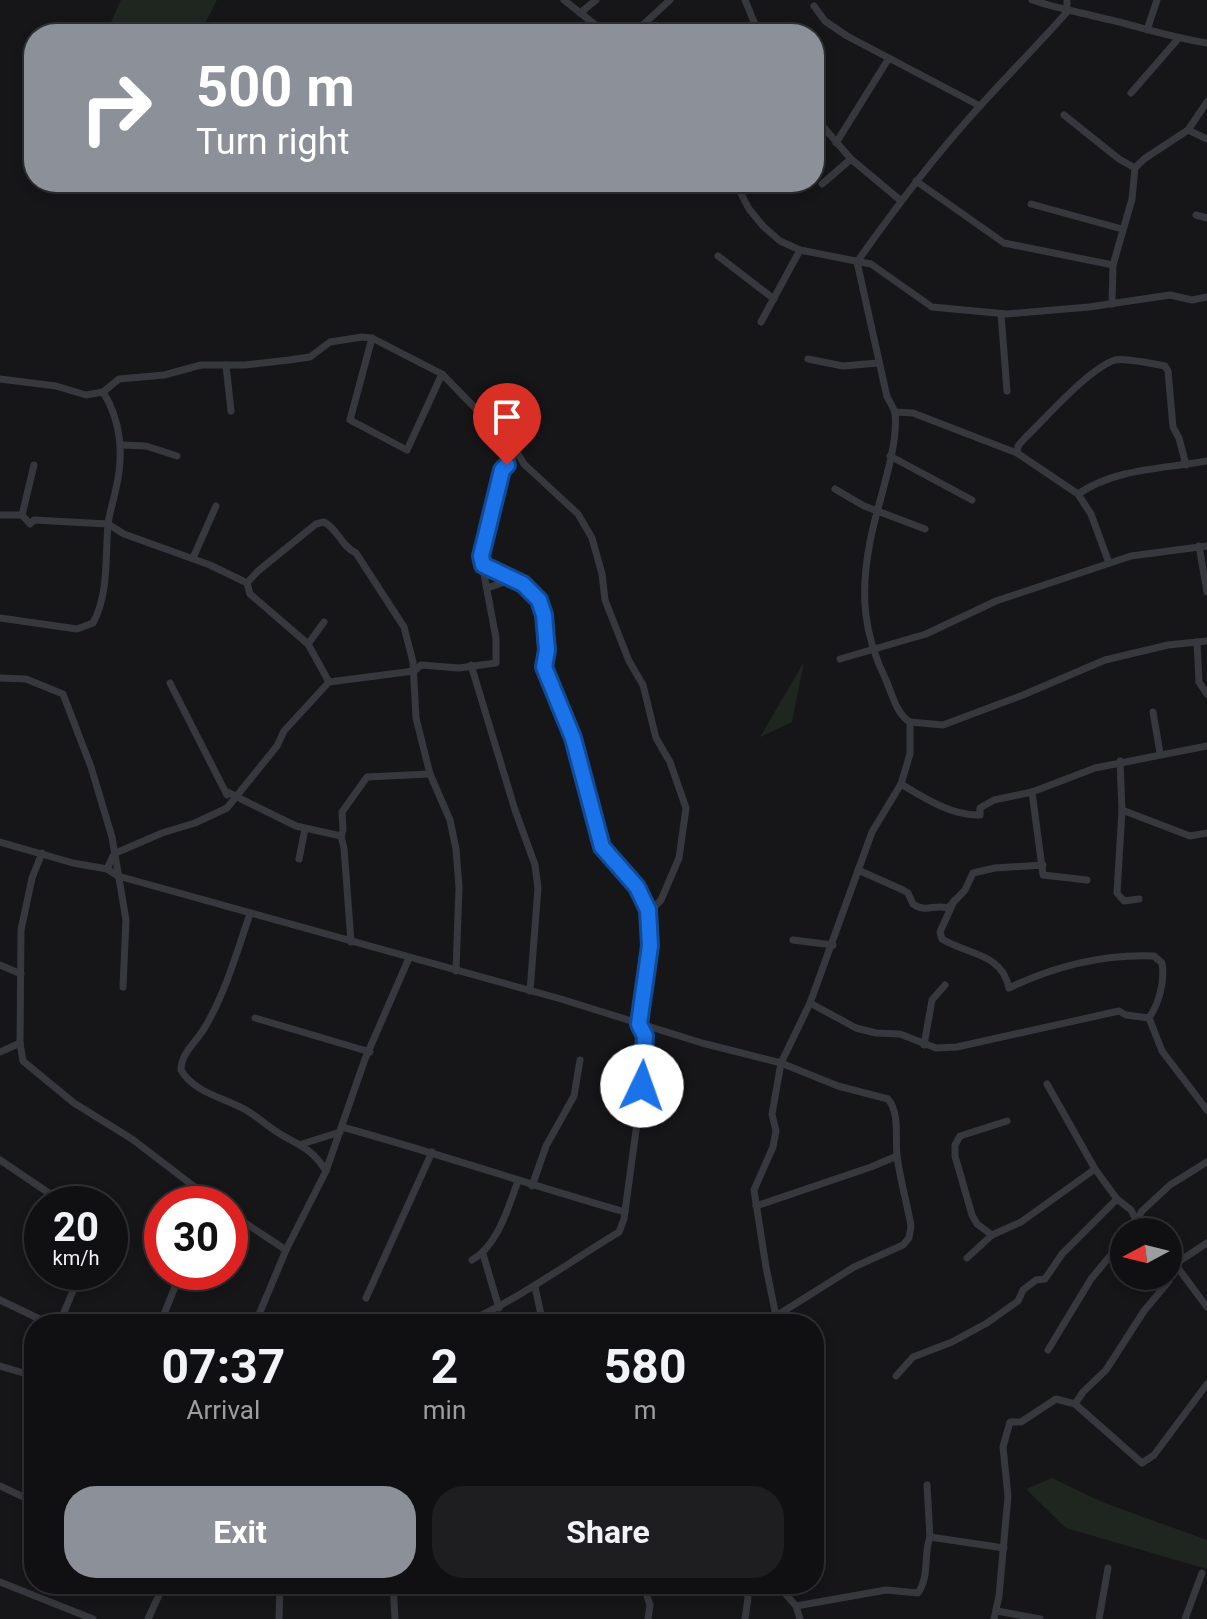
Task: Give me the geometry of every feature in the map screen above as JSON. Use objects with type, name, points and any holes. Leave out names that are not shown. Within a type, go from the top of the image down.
[{"type":"street","points":[[564,0],[594,24]]},
{"type":"street","points":[[580,13],[596,0]]},
{"type":"street","points":[[644,24],[670,0]]},
{"type":"street","points":[[745,0],[755,24]]},
{"type":"street","points":[[1032,0],[1067,12],[1097,16],[1178,39],[1207,43]]},
{"type":"street","points":[[1067,0],[1067,12],[980,106],[900,200],[857,262],[878,363],[887,397],[895,412],[890,456],[870,542],[864,602],[866,627],[872,649],[903,718],[910,722],[943,725],[1105,660],[1168,645],[1207,641]]},
{"type":"street","points":[[1147,30],[1157,0]]},
{"type":"street","points":[[814,6],[834,28],[980,106]]},
{"type":"street","points":[[1131,93],[1178,39]]},
{"type":"street","points":[[836,143],[889,58]]},
{"type":"street","points":[[1112,304],[1113,265],[1132,199],[1135,168],[1188,130],[1207,102]]},
{"type":"street","points":[[1064,115],[1135,168]]},
{"type":"street","points":[[824,128],[851,159],[900,200]]},
{"type":"street","points":[[1188,130],[1207,139]]},
{"type":"street","points":[[824,182],[851,159]]},
{"type":"street","points":[[916,181],[1004,243],[1113,265]]},
{"type":"street","points":[[740,192],[749,209],[780,241],[800,250],[871,264],[932,307],[1001,314],[1112,304],[1170,295],[1192,300],[1207,297]]},
{"type":"street","points":[[1031,204],[1122,229]]},
{"type":"street","points":[[1196,215],[1207,218]]},
{"type":"street","points":[[761,322],[800,250]]},
{"type":"street","points":[[718,256],[774,299]]},
{"type":"street","points":[[1001,314],[1007,391]]},
{"type":"street","points":[[0,379],[56,386],[86,395],[103,392],[119,379],[158,376],[201,365],[310,357],[330,342],[354,337],[372,338],[442,374],[515,449],[524,464],[578,514],[592,538],[600,564],[605,600],[629,661],[643,685],[656,738],[670,762],[686,808],[679,858],[661,900],[646,916]]},
{"type":"street","points":[[372,338],[350,420],[407,450],[442,374]]},
{"type":"street","points":[[808,359],[843,366],[878,363]]},
{"type":"street","points":[[1017,453],[1024,439],[1093,372],[1117,359],[1165,366],[1173,427],[1186,465]]},
{"type":"street","points":[[226,365],[231,411]]},
{"type":"street","points":[[0,618],[77,629],[93,623],[99,613],[107,564],[108,524],[118,479],[121,445],[113,407],[103,392]]},
{"type":"street","points":[[895,412],[913,413],[1017,453],[1078,494],[1091,514],[1109,563]]},
{"type":"street","points":[[121,445],[146,446],[177,456]]},
{"type":"street","points":[[107,869],[113,856],[138,842],[195,823],[227,808],[277,746],[284,731],[329,682],[414,671],[421,665],[459,668],[498,661],[481,550],[502,470],[511,463],[515,449]]},
{"type":"street","points":[[890,456],[972,500]]},
{"type":"street","points":[[1078,494],[1095,482],[1113,475],[1207,461]]},
{"type":"street","points":[[22,515],[34,465]]},
{"type":"street","points":[[835,489],[877,511],[925,529]]},
{"type":"street","points":[[193,558],[216,506]]},
{"type":"street","points":[[0,515],[22,515],[30,524],[34,520],[108,524],[124,534],[193,558],[247,583],[250,594],[308,644],[329,682]]},
{"type":"street","points":[[247,583],[316,524],[324,522],[331,526],[344,546],[358,556],[404,627],[414,671],[416,718],[430,774],[450,820],[456,849],[459,887],[456,971]]},
{"type":"street","points":[[840,659],[926,634],[996,601],[1109,563],[1170,549],[1203,546],[1207,592]]},
{"type":"street","points":[[483,565],[524,585],[539,600],[544,615],[547,650],[544,667],[573,738],[602,847],[637,887],[648,910],[650,946],[639,1024],[645,1036],[642,1086],[625,1212],[619,1232],[535,1287],[485,1314]]},
{"type":"street","points":[[487,588],[505,582],[524,585]]},
{"type":"street","points":[[308,644],[324,622]]},
{"type":"street","points":[[1197,642],[1199,682],[1207,694]]},
{"type":"street","points":[[471,665],[535,865],[538,888],[530,991]]},
{"type":"street","points":[[0,678],[26,679],[63,694],[112,837],[126,920],[123,987]]},
{"type":"street","points":[[170,683],[227,792],[227,808]]},
{"type":"street","points":[[1153,712],[1160,753]]},
{"type":"street","points":[[776,1314],[754,1190],[773,1147],[776,1131],[772,1114],[781,1063],[833,945],[872,832],[901,784],[910,754],[910,722]]},
{"type":"street","points":[[901,784],[929,801],[980,815],[980,808],[994,800],[1032,792],[1095,768],[1207,746]]},
{"type":"street","points":[[1120,761],[1122,810],[1117,893],[1124,901],[1139,899]]},
{"type":"street","points":[[351,942],[341,836],[342,812],[367,777],[430,774]]},
{"type":"street","points":[[227,792],[305,829],[341,836]]},
{"type":"street","points":[[1032,792],[1043,875],[1087,880]]},
{"type":"street","points":[[1122,810],[1190,836],[1207,833]]},
{"type":"street","points":[[299,859],[305,829]]},
{"type":"street","points":[[0,842],[73,863],[107,869],[118,876],[250,914],[781,1063],[838,1086],[888,1099],[893,1108],[897,1156],[911,1226],[909,1238],[903,1245],[854,1267],[779,1314]]},
{"type":"street","points":[[42,853],[22,919],[20,1043],[23,1061],[36,1069],[53,1087],[132,1139],[193,1186]]},
{"type":"street","points":[[858,870],[908,893],[918,909],[948,908],[969,884],[973,873],[995,868],[1043,865]]},
{"type":"street","points":[[954,901],[940,932],[942,939],[997,964],[1006,973],[1009,988],[1050,971],[1093,959],[1154,956],[1162,963],[1164,977],[1149,1018],[1162,1051],[1207,1110]]},
{"type":"street","points":[[250,914],[221,994],[204,1030],[181,1060],[181,1070],[195,1085],[249,1111],[277,1133],[302,1144],[326,1171]]},
{"type":"street","points":[[793,940],[833,945]]},
{"type":"street","points":[[259,1314],[286,1250],[326,1171],[388,1000],[409,958]]},
{"type":"street","points":[[0,965],[21,974]]},
{"type":"street","points":[[924,1045],[932,1000],[945,985]]},
{"type":"street","points":[[810,1003],[856,1028],[900,1034],[936,1048],[957,1047],[1119,1011],[1149,1018]]},
{"type":"street","points":[[255,1018],[370,1052]]},
{"type":"street","points":[[0,1052],[20,1043]]},
{"type":"street","points":[[10,1047],[21,1054]]},
{"type":"street","points":[[532,1186],[546,1146],[574,1096],[580,1060]]},
{"type":"street","points":[[1047,1084],[1095,1169],[1136,1218]]},
{"type":"street","points":[[992,1235],[977,1224],[972,1215],[955,1156],[955,1145],[960,1136],[1007,1121]]},
{"type":"street","points":[[302,1144],[341,1130],[432,1152],[532,1186],[625,1212]]},
{"type":"street","points":[[366,1298],[432,1152]]},
{"type":"street","points":[[756,1206],[897,1156]]},
{"type":"street","points":[[0,1160],[38,1186]]},
{"type":"street","points":[[1139,1218],[1142,1211],[1170,1185],[1207,1162]]},
{"type":"street","points":[[967,1258],[992,1235],[1021,1222],[1095,1169]]},
{"type":"street","points":[[472,1260],[483,1254],[504,1219],[518,1181]]},
{"type":"street","points":[[896,1376],[913,1357],[941,1347],[987,1323],[1018,1301],[1023,1290],[1036,1280],[1045,1279],[1062,1254],[1117,1199]]},
{"type":"street","points":[[248,1225],[286,1250]]},
{"type":"street","points":[[1182,1259],[1207,1243]]},
{"type":"street","points":[[483,1254],[499,1308]]},
{"type":"street","points":[[1048,1350],[1091,1279],[1110,1256]]},
{"type":"street","points":[[1182,1273],[1207,1307]]},
{"type":"street","points":[[535,1287],[541,1314]]},
{"type":"street","points":[[63,1314],[73,1290]]},
{"type":"street","points":[[164,1314],[174,1290]]},
{"type":"street","points":[[1075,1404],[1106,1370],[1144,1311],[1162,1290]]},
{"type":"street","points":[[0,1300],[29,1314]]},
{"type":"street","points":[[0,1366],[24,1373]]},
{"type":"street","points":[[1040,1619],[996,1615],[1008,1496],[1003,1447],[1010,1422],[1021,1422],[1056,1399],[1075,1404],[1142,1463],[1154,1455],[1207,1384]]},
{"type":"street","points":[[796,1606],[886,1590],[918,1593],[926,1577],[926,1547],[930,1537],[927,1485]]},
{"type":"street","points":[[0,1486],[24,1497]]},
{"type":"street","points":[[930,1537],[1004,1548]]},
{"type":"street","points":[[1099,1619],[1108,1568]]},
{"type":"street","points":[[1185,1619],[1202,1573]]},
{"type":"street","points":[[0,1582],[24,1592]]},
{"type":"street","points":[[30,1594],[93,1619]]},
{"type":"street","points":[[148,1619],[159,1594]]},
{"type":"street","points":[[279,1619],[280,1594]]},
{"type":"street","points":[[394,1594],[395,1619]]},
{"type":"street","points":[[646,1594],[650,1605],[648,1619]]},
{"type":"street","points":[[745,1619],[747,1594]]},
{"type":"street","points":[[790,1596],[805,1604]]},
{"type":"street","points":[[790,1596],[800,1619]]},
{"type":"shaded area","points":[[121,0],[217,0],[205,24],[111,22]]},
{"type":"shaded area","points":[[804,662],[792,722],[760,737]]},
{"type":"shaded area","points":[[1052,1478],[1102,1502],[1207,1540],[1207,1569],[1066,1528],[1026,1489]]},
{"type":"route","points":[[507,465],[502,470],[481,556],[483,565],[523,584],[539,600],[544,615],[547,650],[544,667],[573,738],[602,847],[637,887],[648,910],[650,946],[639,1024],[645,1036],[642,1086]]}]
